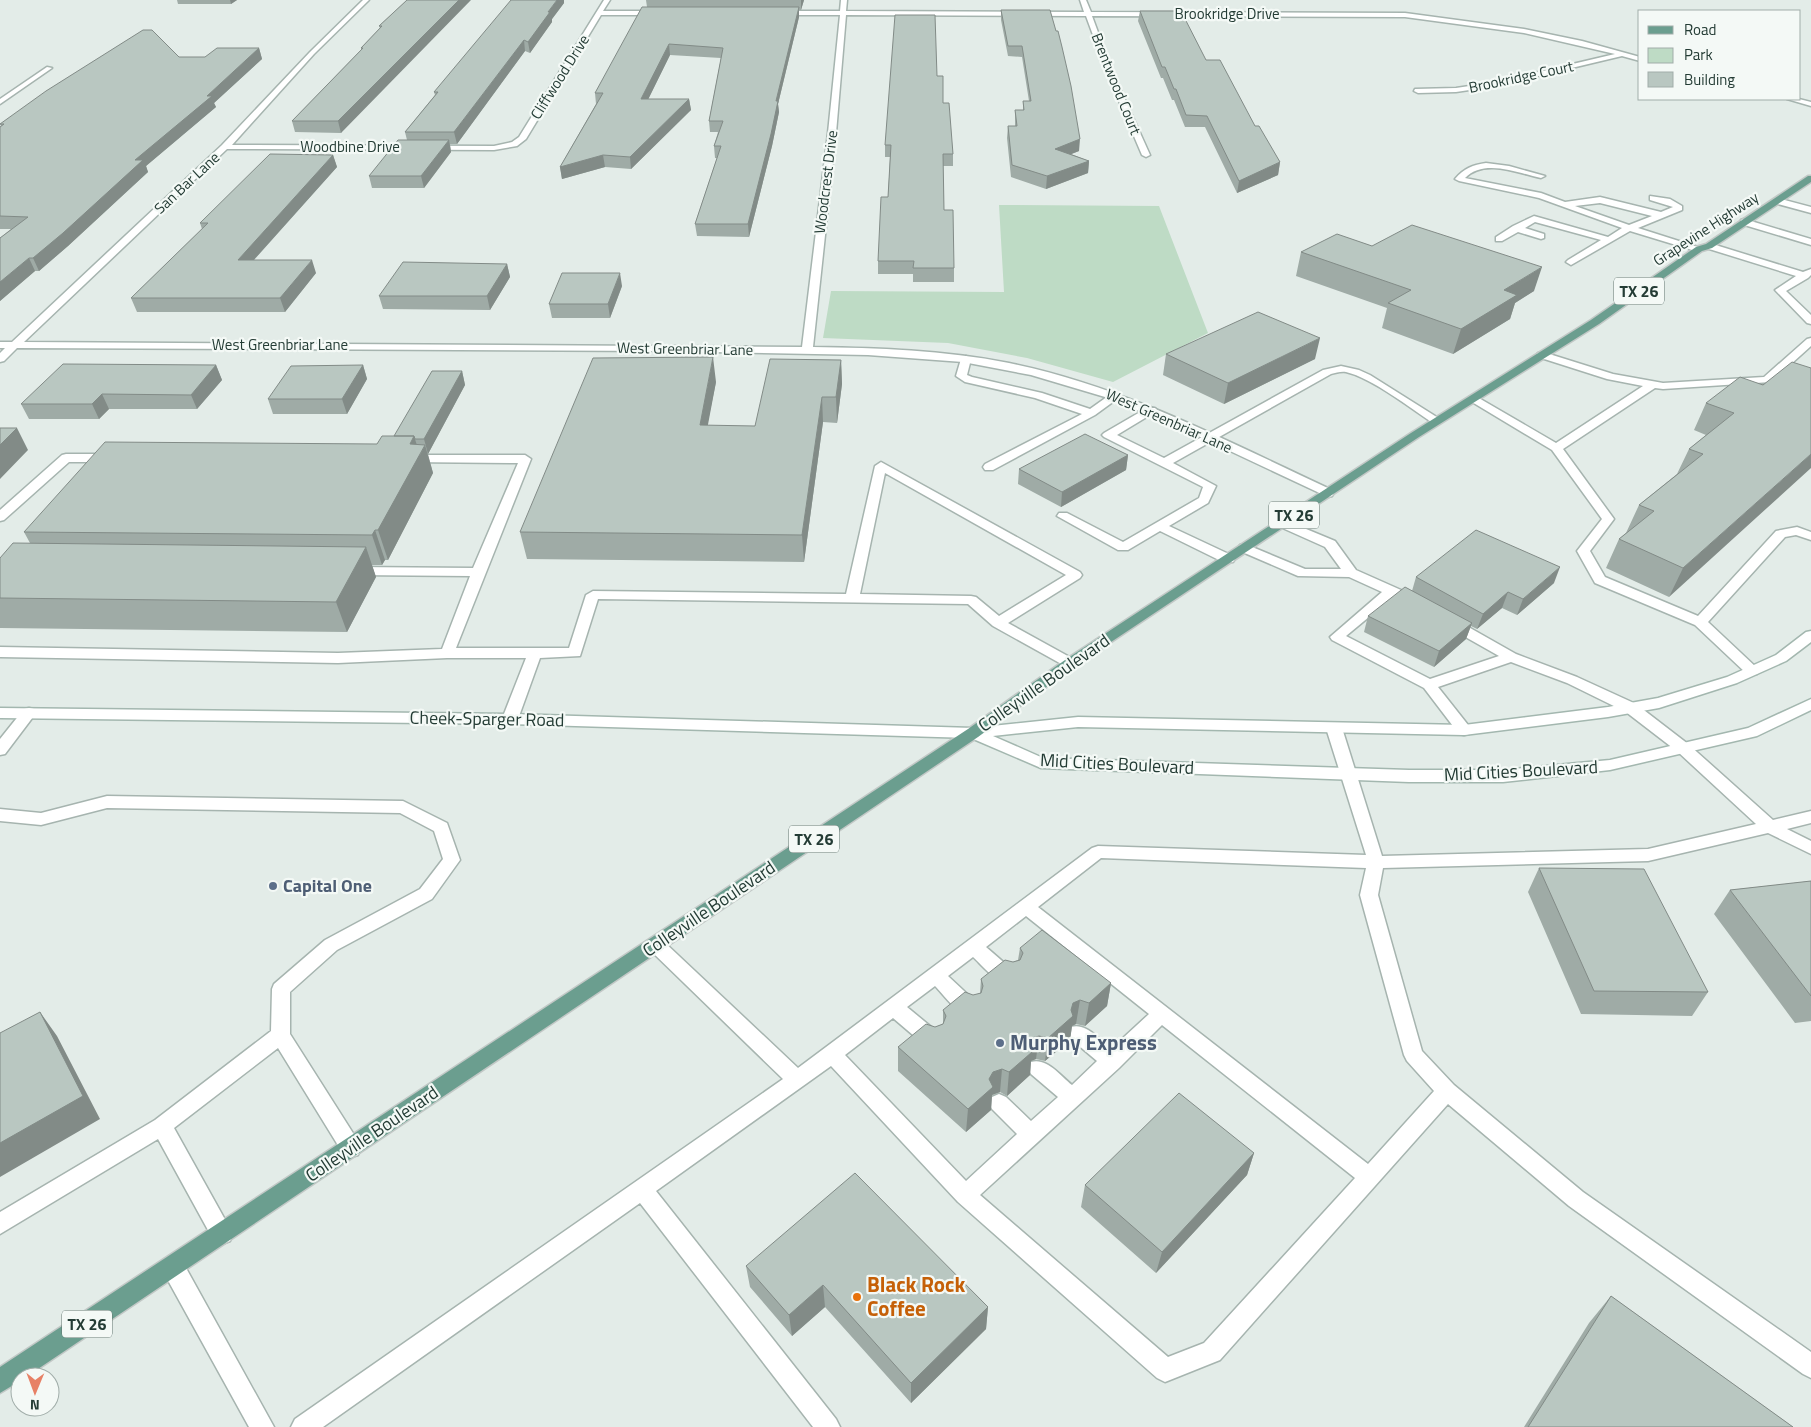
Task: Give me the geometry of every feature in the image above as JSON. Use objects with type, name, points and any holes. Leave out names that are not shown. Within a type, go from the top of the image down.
[{"type":"main road","name":"Grapevine Highway","points":[[1470,401],[1595,322],[1811,178]]},
{"type":"main road","name":"Colleyville Boulevard","points":[[0,1382],[973,733],[1070,663],[1470,401]]},
{"type":"street","name":"San Bar Lane","points":[[0,359],[225,147],[312,53],[366,0]]},
{"type":"street","name":"Cliffwood Drive","points":[[506,147],[522,139],[607,0]]},
{"type":"street","name":"Woodcrest Drive","points":[[807,350],[832,133],[844,0]]},
{"type":"street","name":"Brentwood Court","points":[[1083,0],[1110,73],[1146,155]]},
{"type":"street","points":[[599,13],[667,13]]},
{"type":"street","name":"Brookridge Drive","points":[[774,13],[1405,15],[1446,19],[1546,35],[1638,58]]},
{"type":"street","name":"Brookridge Court","points":[[1418,91],[1456,90],[1496,84],[1624,54]]},
{"type":"street","points":[[0,102],[49,68]]},
{"type":"street","points":[[1795,100],[1811,104]]},
{"type":"street","name":"Woodbine Drive","points":[[225,147],[506,147]]},
{"type":"street","points":[[1541,176],[1482,165],[1468,169],[1459,179],[1541,196],[1628,228],[1808,274]]},
{"type":"street","points":[[1570,262],[1628,228],[1679,208],[1670,202],[1653,198]]},
{"type":"street","points":[[1562,204],[1600,200],[1661,215]]},
{"type":"street","points":[[1776,201],[1811,210]]},
{"type":"street","points":[[1499,239],[1534,219],[1610,240]]},
{"type":"street","points":[[1744,222],[1811,242]]},
{"type":"street","points":[[1516,228],[1541,236]]},
{"type":"street","points":[[1577,248],[1589,251]]},
{"type":"street","points":[[1808,274],[1780,290],[1811,321]]},
{"type":"street","points":[[1542,355],[1611,377],[1663,386],[1766,380],[1811,341]]},
{"type":"street","name":"West Greenbriar Lane","points":[[0,344],[478,346],[807,350],[911,353],[966,359],[1030,371],[1115,396],[1151,410],[1328,493]]},
{"type":"street","points":[[966,359],[961,376],[969,380],[1038,395],[1091,413]]},
{"type":"street","points":[[1164,463],[1327,372],[1336,369],[1347,369],[1364,376],[1437,421]]},
{"type":"street","points":[[1556,448],[1653,384]]},
{"type":"street","points":[[989,467],[1091,413],[1115,396]]},
{"type":"street","points":[[1470,401],[1556,448],[1608,519],[1583,551],[1600,580],[1700,622],[1752,671]]},
{"type":"street","points":[[1063,516],[1123,547],[1204,500],[1210,486],[1108,434],[1151,410]]},
{"type":"street","points":[[0,517],[66,458],[120,458]]},
{"type":"street","points":[[397,459],[525,459],[447,652]]},
{"type":"street","points":[[852,598],[881,466],[1075,575],[998,623]]},
{"type":"street","points":[[1282,523],[1330,544],[1351,573]]},
{"type":"street","points":[[1160,526],[1228,559]]},
{"type":"street","points":[[1700,622],[1782,534],[1797,531],[1811,536]]},
{"type":"street","points":[[1245,548],[1303,572],[1351,573],[1423,606]]},
{"type":"street","points":[[339,571],[478,572]]},
{"type":"street","points":[[1391,591],[1337,637],[1429,686],[1464,730]]},
{"type":"street","points":[[0,652],[338,658],[447,652],[575,653],[593,595],[971,600],[998,623],[1070,663]]},
{"type":"street","points":[[1439,616],[1511,657],[1572,680],[1631,708],[1683,748],[1770,827],[1811,848]]},
{"type":"street","name":"Mid Cities Boulevard","points":[[973,733],[1078,722],[1464,730],[1659,703],[1732,680],[1781,658],[1811,635]]},
{"type":"street","points":[[510,719],[535,652]]},
{"type":"street","points":[[1429,686],[1511,657]]},
{"type":"street","name":"Mid Cities Boulevard","points":[[973,733],[1041,763],[1349,774],[1503,776],[1610,765],[1752,732],[1811,704]]},
{"type":"street","name":"Cheek-Sparger Road","points":[[0,713],[510,719],[973,733]]},
{"type":"street","points":[[0,750],[29,713]]},
{"type":"street","points":[[1334,728],[1376,862],[1369,895],[1414,1055],[1447,1091],[1576,1200],[1811,1366]]},
{"type":"street","points":[[0,815],[41,819],[107,802],[403,807],[440,827],[452,860],[426,894],[331,945],[281,989],[280,1035],[351,1148]]},
{"type":"street","points":[[303,1427],[797,1080],[1098,852],[1376,862],[1648,855],[1811,817]]},
{"type":"street","points":[[1026,906],[1370,1178]]},
{"type":"street","points":[[656,945],[797,1080]]},
{"type":"street","points":[[973,946],[1010,978]]},
{"type":"street","points":[[936,975],[971,1010]]},
{"type":"street","points":[[894,1007],[934,1041]]},
{"type":"street","points":[[965,1195],[1112,1062],[1162,1014]]},
{"type":"street","points":[[1078,1033],[1112,1062]]},
{"type":"street","points":[[0,1224],[162,1126],[280,1035]]},
{"type":"street","points":[[832,1054],[965,1195],[1164,1370],[1212,1352],[1447,1091]]},
{"type":"street","points":[[1038,1068],[1072,1097]]},
{"type":"street","points":[[999,1103],[1032,1134]]},
{"type":"street","points":[[162,1126],[222,1234]]},
{"type":"street","points":[[642,1190],[828,1427]]},
{"type":"street","points":[[173,1266],[262,1427]]},
{"type":"green space","points":[[999,205],[1159,206],[1208,333],[1113,382],[1027,358],[948,343],[823,338],[831,291],[1004,292]]},
{"type":"building","points":[[407,0],[459,0],[338,121],[292,121],[363,48],[361,48],[382,26],[379,26]]},
{"type":"building","points":[[511,0],[557,0],[528,42],[524,40],[454,132],[405,132],[438,92],[434,92]]},
{"type":"building","points":[[642,7],[799,7],[776,101],[778,101],[771,134],[748,224],[695,224],[721,146],[714,146],[723,121],[709,121],[723,48],[669,44],[641,99],[689,99],[630,157],[603,155],[560,167],[603,93],[595,93]]},
{"type":"building","points":[[1001,10],[1050,10],[1062,47],[1080,139],[1055,149],[1089,161],[1047,176],[1012,165],[1008,126],[1017,126],[1015,110],[1024,110],[1023,101],[1031,101],[1022,46],[1008,46]]},
{"type":"building","points":[[1140,11],[1181,11],[1206,60],[1220,60],[1255,126],[1259,126],[1280,162],[1239,181],[1207,116],[1186,115],[1165,67],[1162,67]]},
{"type":"building","points":[[895,15],[935,15],[937,76],[943,76],[943,103],[949,103],[953,154],[943,154],[944,210],[953,210],[954,268],[913,268],[914,261],[878,261],[881,197],[888,197],[891,145],[885,145]]},
{"type":"building","points":[[143,30],[152,30],[179,57],[205,57],[217,48],[259,48],[207,96],[212,96],[135,160],[143,160],[63,233],[0,282],[0,238],[28,217],[0,216],[0,127],[4,124],[0,124],[46,91]]},
{"type":"building","points":[[398,140],[449,140],[421,176],[369,176]]},
{"type":"building","points":[[270,154],[333,155],[238,260],[312,260],[280,298],[131,298],[208,223],[200,223]]},
{"type":"building","points":[[1412,225],[1542,267],[1504,290],[1517,295],[1461,329],[1388,303],[1411,290],[1301,252],[1337,234],[1372,246]]},
{"type":"building","points":[[403,262],[507,264],[487,296],[379,296]]},
{"type":"building","points":[[562,273],[620,273],[608,304],[549,304]]},
{"type":"building","points":[[1258,312],[1320,338],[1228,383],[1166,354]]},
{"type":"building","points":[[713,357],[700,425],[755,426],[770,359],[841,360],[836,397],[822,397],[802,535],[520,532],[593,358]]},
{"type":"building","points":[[1792,362],[1811,368],[1811,454],[1683,568],[1619,539],[1654,511],[1639,505],[1703,454],[1689,449],[1734,413],[1706,403],[1740,377],[1763,385]]},
{"type":"building","points":[[63,364],[216,365],[191,395],[102,394],[92,404],[21,404]]},
{"type":"building","points":[[363,365],[342,399],[268,399],[291,366]]},
{"type":"building","points":[[432,371],[462,371],[424,439],[415,439],[414,436],[394,436]]},
{"type":"building","points":[[0,428],[17,428],[0,445]]},
{"type":"building","points":[[1085,434],[1128,455],[1062,492],[1019,469]]},
{"type":"building","points":[[382,436],[414,436],[410,444],[425,445],[378,530],[375,530],[372,535],[24,532],[105,442],[377,444]]},
{"type":"building","points":[[1476,530],[1560,567],[1523,599],[1508,592],[1483,614],[1416,577]]},
{"type":"building","points":[[13,543],[366,547],[336,602],[0,598],[0,558]]},
{"type":"building","points":[[1405,587],[1472,623],[1439,651],[1368,616]]},
{"type":"building","points":[[1539,868],[1644,869],[1708,992],[1594,991]]},
{"type":"building","points":[[1811,881],[1811,996],[1730,890]]},
{"type":"building","points":[[1042,930],[1111,983],[1089,1003],[1080,1000],[1073,1003],[1071,1010],[1073,1016],[1048,1038],[1039,1036],[1032,1038],[1029,1045],[1032,1052],[1009,1072],[1002,1069],[993,1072],[989,1079],[993,1087],[968,1109],[898,1047],[926,1024],[935,1027],[943,1024],[946,1016],[943,1010],[965,992],[973,995],[981,993],[983,986],[981,979],[1005,960],[1013,962],[1020,960],[1023,953],[1020,948]]},
{"type":"building","points":[[40,1012],[83,1096],[0,1143],[0,1033]]},
{"type":"building","points":[[1179,1093],[1254,1153],[1162,1252],[1085,1185]]},
{"type":"building","name":"Black Rock Coffee","points":[[855,1173],[988,1307],[911,1383],[823,1285],[789,1315],[746,1266]]},
{"type":"building","points":[[1611,1296],[1793,1427],[1528,1427]]},
{"type":"place","name":"Capital One","points":[[273,886]]},
{"type":"place","name":"Murphy Express","points":[[1000,1043]]},
{"type":"place","name":"Black Rock Coffee","points":[[857,1297]]}]
